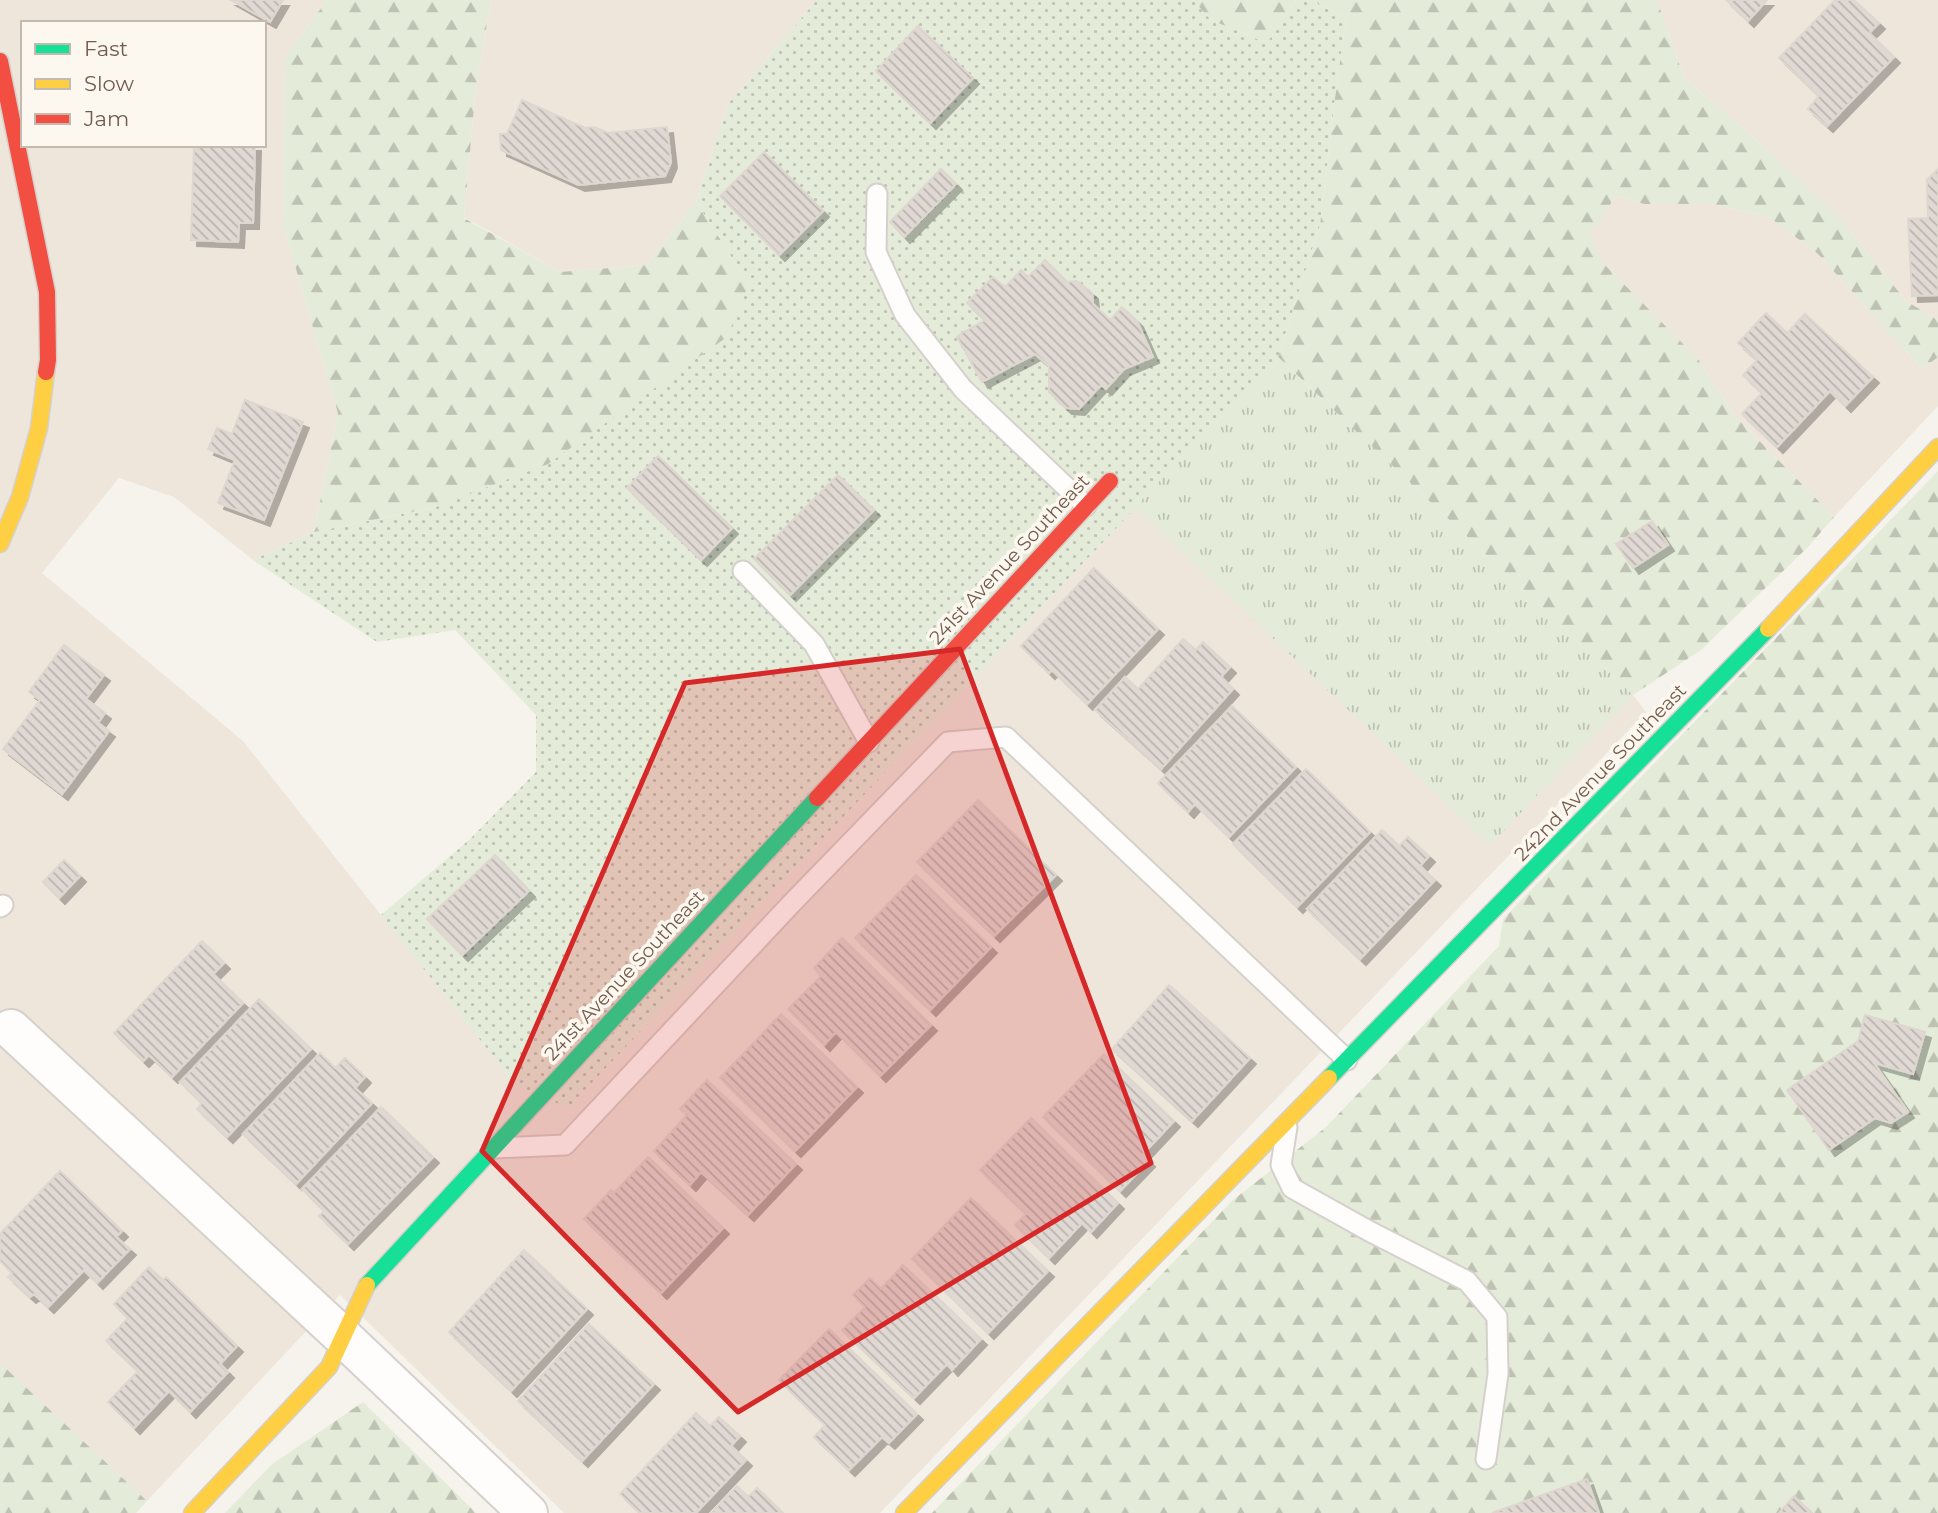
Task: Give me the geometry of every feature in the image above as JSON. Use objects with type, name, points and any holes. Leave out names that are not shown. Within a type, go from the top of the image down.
[{"type":"street","points":[[0,61],[47,292],[48,360],[38,428],[20,497],[0,544]]},
{"type":"street","name":"242nd Avenue Southeast","points":[[904,1513],[1763,634],[1938,447]]},
{"type":"street","name":"241st Avenue Southeast","points":[[192,1513],[329,1367],[367,1285],[1110,481]]},
{"type":"street","points":[[11,1029],[528,1513]]},
{"type":"lane","points":[[877,194],[876,252],[905,315],[963,389],[1086,506]]},
{"type":"lane","points":[[743,570],[814,644],[869,741]]},
{"type":"lane","points":[[494,1148],[565,1145],[792,903],[948,742],[1006,737],[1347,1060]]},
{"type":"lane","points":[[1288,1122],[1281,1165],[1292,1188],[1467,1281],[1497,1317],[1498,1374],[1486,1459]]},
{"type":"highlighted area","points":[[960,649],[1151,1163],[738,1412],[482,1151],[685,683]]},
{"type":"shaded area","points":[[0,0],[327,0],[285,57],[284,228],[338,413],[314,532],[253,560],[174,497],[119,478],[42,573],[243,741],[516,1085],[568,1108],[1278,357],[1633,695],[1646,712],[880,1513],[564,1513],[340,1295],[147,1501],[0,1363]]},
{"type":"shaded area","points":[[491,0],[817,0],[728,104],[696,202],[646,265],[560,272],[464,217],[475,96]]},
{"type":"shaded area","points":[[1657,0],[1938,0],[1938,320],[1906,301],[1838,216],[1751,135],[1684,78]]},
{"type":"shaded area","points":[[1616,196],[1644,204],[1711,204],[1769,217],[1818,254],[1922,369],[1938,357],[1938,406],[1834,517],[1735,416],[1698,359],[1599,259],[1590,232]]},
{"type":"green space","points":[[327,0],[491,0],[475,96],[464,218],[560,272],[646,265],[696,202],[749,284],[727,337],[548,464],[436,507],[314,532],[338,413],[284,228],[285,57]]},
{"type":"green space","points":[[817,0],[1193,0],[1211,20],[1267,43],[1296,0],[1311,0],[1346,18],[1320,225],[1278,357],[568,1108],[516,1085],[381,915],[470,839],[536,772],[536,715],[455,630],[377,642],[253,560],[314,532],[436,507],[749,284],[696,202],[728,104]]},
{"type":"green space","points":[[1193,0],[1296,0],[1267,43],[1211,20]]},
{"type":"green space","points":[[1311,0],[1657,0],[1684,78],[1751,135],[1838,216],[1906,301],[1938,320],[1938,357],[1922,369],[1818,254],[1769,217],[1711,204],[1644,204],[1616,196],[1591,232],[1599,259],[1698,359],[1735,416],[1834,517],[1808,547],[1701,650],[1633,695],[1278,357],[1320,225],[1346,18]]},
{"type":"green space","points":[[1278,357],[1633,695],[1490,845],[1135,507]]},
{"type":"green space","points":[[1938,471],[1938,1513],[932,1513],[1233,1200],[1326,1127],[1499,946],[1503,919]]},
{"type":"green space","points":[[0,1363],[147,1501],[136,1513],[0,1513]]},
{"type":"green space","points":[[363,1402],[476,1513],[225,1513],[271,1465]]},
{"type":"building","points":[[231,0],[283,0],[270,22]]},
{"type":"building","points":[[1726,0],[1767,0],[1748,21]]},
{"type":"building","points":[[1835,0],[1854,0],[1879,23],[1869,33],[1894,57],[1827,126],[1808,109],[1819,96],[1779,58]]},
{"type":"building","points":[[918,26],[973,78],[930,123],[876,71]]},
{"type":"building","points":[[522,100],[585,128],[594,127],[608,133],[667,127],[671,162],[665,176],[579,185],[501,150],[500,134],[507,134]]},
{"type":"building","points":[[194,147],[255,147],[253,223],[239,223],[238,242],[191,240]]},
{"type":"building","points":[[764,152],[823,211],[779,255],[720,196]]},
{"type":"building","points":[[941,169],[956,184],[904,237],[890,222]]},
{"type":"building","points":[[1938,169],[1938,295],[1912,296],[1908,219],[1928,218],[1927,180]]},
{"type":"building","points":[[1045,260],[1067,282],[1077,281],[1092,293],[1093,304],[1110,320],[1122,307],[1137,321],[1153,357],[1124,369],[1106,389],[1101,385],[1079,409],[1066,408],[1049,392],[1049,366],[1035,354],[982,382],[957,337],[985,320],[967,303],[993,277],[1005,287],[1021,270],[1028,277]]},
{"type":"building","points":[[1766,313],[1787,333],[1805,314],[1873,377],[1845,406],[1830,391],[1777,447],[1742,414],[1762,393],[1743,375],[1757,360],[1738,343]]},
{"type":"building","points":[[245,400],[303,422],[264,520],[218,503],[235,460],[208,449],[217,428],[232,434]]},
{"type":"building","points":[[658,456],[732,528],[701,560],[627,488]]},
{"type":"building","points":[[838,475],[874,510],[790,595],[754,559]]},
{"type":"building","points":[[1652,521],[1668,545],[1633,568],[1616,544]]},
{"type":"building","points":[[1094,568],[1158,629],[1087,704],[1052,670],[1049,673],[1021,646]]},
{"type":"building","points":[[1183,639],[1196,650],[1203,642],[1230,667],[1221,677],[1233,689],[1161,769],[1095,710],[1125,677],[1138,689]]},
{"type":"building","points":[[64,645],[104,675],[86,699],[105,713],[98,723],[109,731],[62,794],[3,749],[40,700],[29,692]]},
{"type":"building","points":[[1232,706],[1296,767],[1229,837],[1195,804],[1188,812],[1158,783]]},
{"type":"building","points":[[1306,769],[1370,832],[1297,907],[1233,844]]},
{"type":"building","points":[[978,800],[1056,875],[994,936],[917,862]]},
{"type":"building","points":[[1382,830],[1399,846],[1408,837],[1429,856],[1420,866],[1435,880],[1360,959],[1307,909]]},
{"type":"building","points":[[495,855],[529,891],[462,955],[427,919]]},
{"type":"building","points":[[64,860],[80,876],[59,898],[43,882]]},
{"type":"building","points":[[916,875],[991,947],[930,1010],[855,938]]},
{"type":"building","points":[[842,938],[931,1025],[880,1076],[836,1032],[824,1045],[788,1009],[821,976],[814,968]]},
{"type":"building","points":[[202,941],[224,963],[213,974],[243,1003],[172,1077],[149,1055],[143,1061],[114,1033]]},
{"type":"building","points":[[1169,985],[1250,1058],[1192,1121],[1112,1049]]},
{"type":"building","points":[[259,999],[311,1049],[227,1137],[197,1109],[202,1103],[180,1082]]},
{"type":"building","points":[[781,1014],[857,1087],[795,1151],[720,1078]]},
{"type":"building","points":[[1865,1015],[1925,1032],[1913,1074],[1874,1063],[1908,1112],[1891,1123],[1875,1118],[1829,1150],[1787,1090],[1858,1041]]},
{"type":"building","points":[[320,1053],[335,1068],[345,1058],[365,1077],[355,1088],[372,1103],[296,1184],[243,1134]]},
{"type":"building","points":[[1104,1054],[1174,1121],[1143,1154],[1149,1161],[1120,1191],[1043,1117]]},
{"type":"building","points":[[707,1080],[796,1164],[748,1215],[701,1172],[690,1185],[654,1151],[687,1115],[680,1109]]},
{"type":"building","points":[[381,1107],[433,1157],[348,1244],[319,1216],[324,1211],[302,1189]]},
{"type":"building","points":[[1031,1118],[1118,1203],[1091,1232],[1082,1223],[1049,1258],[1015,1225],[1026,1214],[980,1170]]},
{"type":"building","points":[[648,1157],[723,1228],[661,1293],[584,1219],[611,1190],[614,1193]]},
{"type":"building","points":[[60,1171],[122,1231],[116,1237],[130,1249],[97,1283],[84,1270],[48,1307],[34,1294],[30,1297],[8,1277],[12,1273],[0,1261],[0,1234]]},
{"type":"building","points":[[971,1198],[1048,1271],[988,1333],[912,1259]]},
{"type":"building","points":[[524,1250],[587,1309],[511,1391],[449,1332]]},
{"type":"building","points":[[903,1265],[981,1339],[952,1370],[947,1364],[914,1398],[842,1330],[865,1307],[853,1295],[870,1278],[881,1289]]},
{"type":"building","points":[[149,1267],[163,1280],[166,1277],[237,1346],[220,1364],[228,1372],[190,1412],[169,1391],[134,1428],[108,1402],[138,1371],[106,1341],[128,1318],[114,1304]]},
{"type":"building","points":[[589,1324],[654,1384],[582,1461],[518,1401]]},
{"type":"building","points":[[829,1329],[917,1414],[889,1443],[882,1437],[849,1470],[814,1437],[825,1425],[779,1380]]},
{"type":"building","points":[[696,1413],[710,1426],[719,1417],[740,1436],[731,1446],[746,1460],[696,1513],[640,1513],[620,1494]]},
{"type":"building","points":[[1587,1479],[1599,1513],[1492,1513]]},
{"type":"building","points":[[737,1486],[748,1497],[757,1488],[783,1513],[711,1513]]},
{"type":"building","points":[[1794,1496],[1812,1513],[1779,1513]]},
{"type":"traffic: fast","points":[[1329,1078],[1768,629]]},
{"type":"traffic: fast","points":[[367,1285],[817,798]]},
{"type":"traffic: slow","points":[[0,544],[20,497],[39,428],[46,372]]},
{"type":"traffic: slow","points":[[1768,629],[1938,447]]},
{"type":"traffic: slow","points":[[904,1513],[1329,1078]]},
{"type":"traffic: slow","points":[[192,1513],[329,1367],[367,1285]]},
{"type":"traffic: jam","points":[[0,61],[47,292],[46,372]]},
{"type":"traffic: jam","points":[[817,798],[1110,481]]}]
